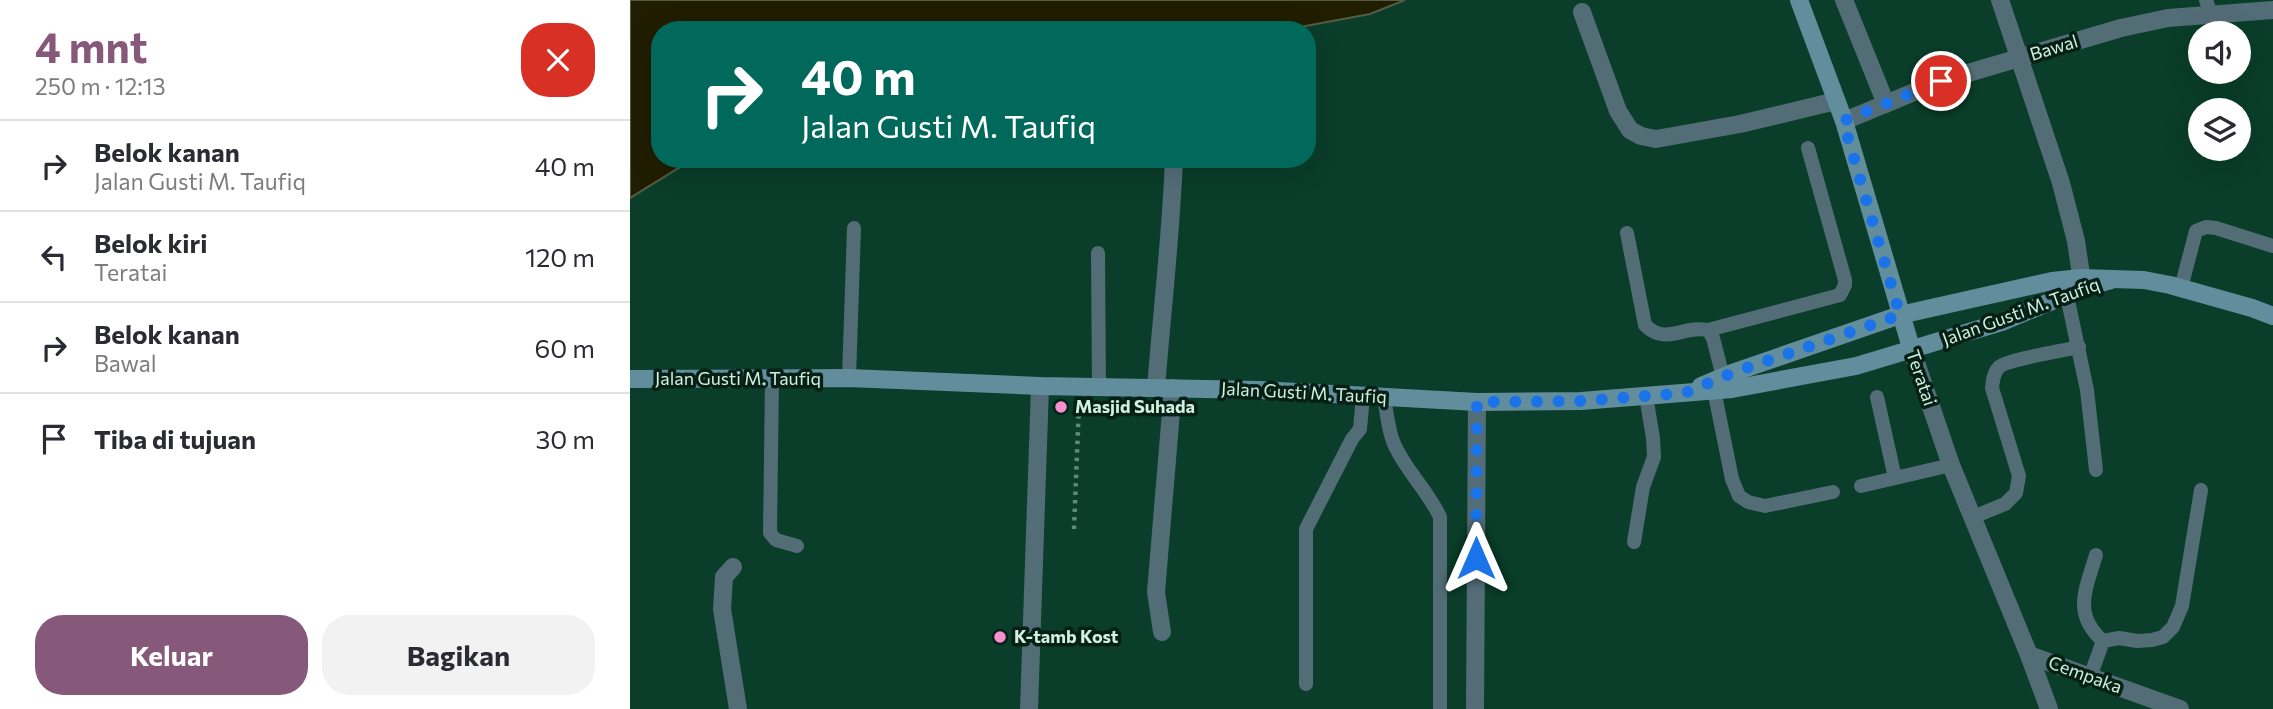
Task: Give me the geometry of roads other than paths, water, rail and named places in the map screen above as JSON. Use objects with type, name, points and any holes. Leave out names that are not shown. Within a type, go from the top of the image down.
[{"type":"main road","name":"Teratai","points":[[1799,0],[1843,121],[1912,351]]},
{"type":"main road","name":"Jalan Gusti M. Taufiq","points":[[1718,383],[1732,389],[1856,366],[2002,322],[2077,287],[2111,280],[2144,280],[2181,288],[2273,316]]},
{"type":"main road","name":"Jalan Gusti M. Taufiq","points":[[630,379],[849,378],[1040,386],[1260,390],[1477,402],[1581,401],[1685,393],[1900,315],[2052,281],[2077,287]]},
{"type":"street","points":[[1844,0],[1886,104]]},
{"type":"street","points":[[2000,0],[2061,183],[2076,241],[2077,287]]},
{"type":"street","name":"Bawal","points":[[1843,121],[1941,81],[2121,28],[2208,7],[2273,10]]},
{"type":"street","points":[[1582,12],[1618,111],[1630,130],[1641,136],[1656,139],[1668,137],[1740,124],[1836,101]]},
{"type":"street","points":[[1162,632],[1156,592],[1168,238],[1173,210],[1174,168]]},
{"type":"street","name":"Teratai","points":[[1912,351],[1951,465],[2049,709]]},
{"type":"street","points":[[1029,709],[1040,386]]},
{"type":"street","points":[[1475,709],[1477,402]]},
{"type":"street","points":[[733,567],[724,577],[722,609],[738,709]]},
{"type":"street","name":"Cempaka","points":[[2029,655],[2180,709]]},
{"type":"lane","points":[[1627,233],[1645,325],[1660,336],[1698,328],[1707,330],[1840,295],[1845,280],[1808,148]]},
{"type":"lane","points":[[2181,288],[2196,231],[2206,227],[2216,228],[2273,246]]},
{"type":"lane","points":[[849,378],[854,228]]},
{"type":"lane","points":[[1098,253],[1099,387]]},
{"type":"lane","points":[[2077,287],[2079,348],[2087,390],[2096,470]]},
{"type":"lane","points":[[1707,330],[1713,338],[1732,480],[1738,496],[1748,502],[1765,506],[1833,492]]},
{"type":"lane","points":[[1973,517],[2005,504],[2016,493],[2018,485],[2019,476],[1992,388],[1994,374],[2000,366],[2012,362],[2079,348]]},
{"type":"lane","points":[[772,379],[769,533],[776,540],[797,546]]},
{"type":"lane","points":[[1306,684],[1306,529],[1352,439],[1360,429],[1363,396]]},
{"type":"lane","points":[[1634,542],[1643,487],[1654,457],[1646,396]]},
{"type":"lane","points":[[1384,397],[1393,443],[1404,463],[1433,500],[1440,517],[1440,709]]},
{"type":"lane","points":[[1877,397],[1895,478]]},
{"type":"lane","points":[[1861,486],[1951,465]]},
{"type":"lane","points":[[2103,641],[2119,638],[2152,640],[2163,637],[2174,627],[2182,606],[2201,490]]},
{"type":"lane","points":[[2096,555],[2083,609],[2087,624],[2103,641]]},
{"type":"lane","points":[[2090,677],[2103,641]]},
{"type":"place","name":"Masjid Suhada","points":[[1061,407]]},
{"type":"place","name":"K-tamb Kost","points":[[1000,637]]}]
